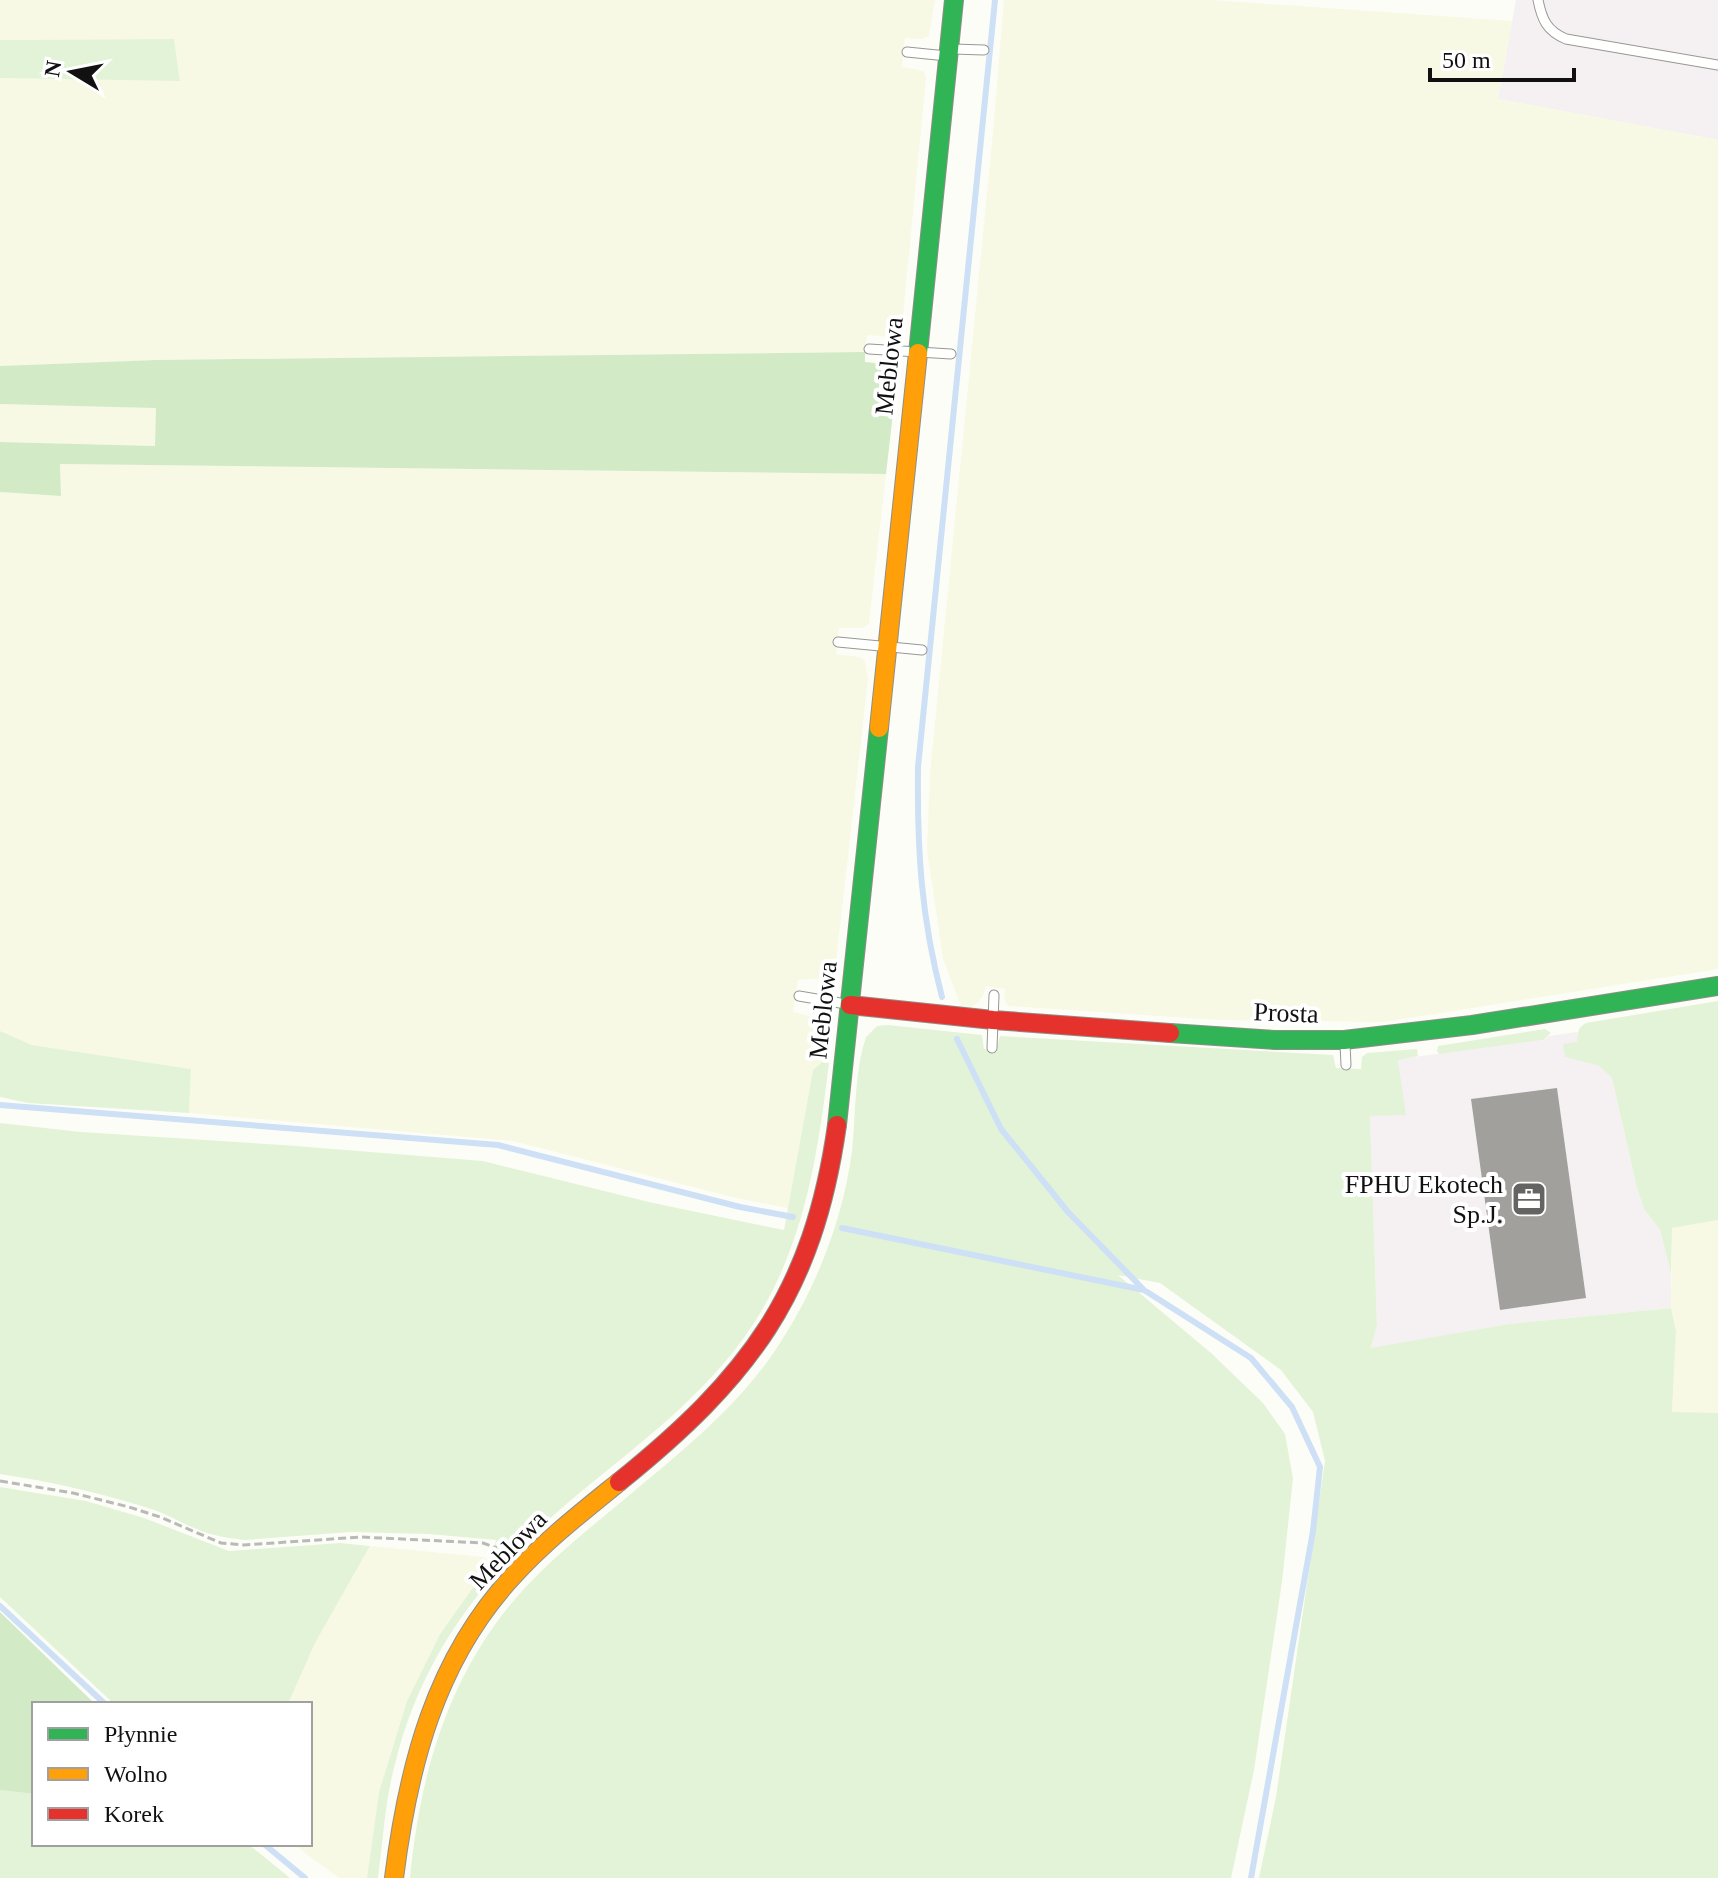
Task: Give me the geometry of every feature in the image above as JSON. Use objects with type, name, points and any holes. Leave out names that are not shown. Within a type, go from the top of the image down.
[{"type":"street","name":"Meblowa","points":[[394,1878],[407,1789],[420,1737],[439,1687],[482,1614],[515,1575],[560,1531],[668,1442],[730,1382],[763,1339],[793,1286],[815,1233],[830,1172],[850,1005],[954,0]]},
{"type":"street","name":"Prosta","points":[[850,1005],[993,1020],[1275,1040],[1344,1040],[1427,1032],[1718,986]]},
{"type":"lane","points":[[1538,0],[1545,26],[1566,39],[1718,65]]},
{"type":"lane","points":[[907,52],[984,50]]},
{"type":"lane","points":[[869,349],[951,354]]},
{"type":"lane","points":[[838,642],[922,650]]},
{"type":"lane","points":[[992,1048],[994,995]]},
{"type":"lane","points":[[799,996],[850,1005]]},
{"type":"lane","points":[[1344,1040],[1346,1065]]},
{"type":"path","points":[[0,1481],[73,1493],[129,1507],[221,1543],[244,1545],[361,1537],[483,1543],[497,1548]]},
{"type":"shaded area","points":[[1516,0],[1718,0],[1718,140],[1498,99]]},
{"type":"shaded area","points":[[1577,1032],[1578,1042],[1565,1057],[1599,1066],[1612,1078],[1637,1188],[1644,1209],[1660,1230],[1671,1274],[1671,1308],[1509,1324],[1371,1349],[1377,1325],[1370,1116],[1405,1114],[1398,1059],[1543,1040],[1549,1036]]},
{"type":"green space","points":[[0,0],[935,0],[929,36],[922,39],[905,38],[902,67],[924,71],[926,78],[902,326],[893,337],[867,335],[865,352],[156,360],[0,366],[0,78],[180,80],[174,39],[0,40]]},
{"type":"green space","points":[[1004,0],[1211,0],[1512,21],[1498,99],[1718,140],[1718,969],[1384,1022],[1219,1020],[1008,1006],[1004,999],[1005,989],[986,986],[977,1003],[970,1008],[961,1006],[943,959],[927,850],[930,774]]},
{"type":"green space","points":[[174,39],[180,81],[0,78],[0,40]]},
{"type":"green space","points":[[865,352],[865,362],[889,366],[897,378],[886,474],[60,464],[61,496],[0,492],[0,442],[155,446],[156,408],[0,404],[0,366],[156,360]]},
{"type":"green space","points":[[0,404],[156,407],[155,446],[0,442]]},
{"type":"green space","points":[[60,464],[886,474],[869,624],[862,628],[839,628],[836,654],[860,657],[865,661],[868,679],[836,962],[825,978],[798,980],[793,1012],[822,1019],[828,1024],[832,1041],[830,1055],[813,1070],[788,1208],[736,1198],[513,1141],[189,1113],[191,1069],[32,1045],[0,1031],[0,492],[61,496]]},
{"type":"green space","points":[[1718,1001],[1718,1220],[1672,1228],[1671,1274],[1660,1230],[1644,1209],[1637,1188],[1612,1078],[1599,1066],[1565,1057],[1563,1044],[1577,1042],[1579,1029],[1586,1023]]},
{"type":"green space","points":[[877,1026],[982,1035],[984,1049],[996,1051],[1000,1036],[1333,1055],[1336,1068],[1361,1069],[1362,1057],[1367,1053],[1417,1049],[1418,1056],[1398,1060],[1406,1115],[1370,1116],[1377,1325],[1371,1348],[1509,1324],[1671,1308],[1676,1331],[1672,1412],[1718,1413],[1718,1878],[1259,1878],[1276,1797],[1325,1461],[1313,1412],[1281,1370],[1160,1283],[1118,1275],[1211,1353],[1263,1403],[1285,1434],[1293,1478],[1282,1582],[1254,1770],[1231,1878],[410,1878],[422,1800],[443,1724],[476,1654],[498,1621],[549,1564],[693,1442],[731,1405],[765,1365],[806,1299],[835,1227],[848,1176],[859,1065],[866,1037]]},
{"type":"green space","points":[[1545,1029],[1551,1033],[1543,1040],[1439,1054],[1437,1051],[1438,1046]]},
{"type":"green space","points":[[0,1031],[32,1045],[191,1069],[189,1113],[28,1103],[0,1097]]},
{"type":"green space","points":[[830,1055],[816,1154],[801,1218],[778,1280],[762,1310],[726,1361],[705,1384],[660,1427],[554,1515],[494,1576],[468,1609],[424,1681],[408,1721],[389,1792],[378,1878],[367,1878],[379,1792],[407,1701],[440,1634],[491,1562],[496,1540],[351,1532],[245,1540],[209,1533],[119,1499],[0,1474],[0,1123],[81,1132],[483,1161],[653,1203],[784,1230],[813,1070]]},
{"type":"green space","points":[[1718,1220],[1718,1413],[1672,1413],[1676,1331],[1671,1308],[1672,1228]]},
{"type":"green space","points":[[0,1487],[86,1501],[144,1518],[229,1551],[340,1543],[370,1546],[315,1643],[289,1702],[112,1702],[0,1597]]},
{"type":"green space","points":[[370,1546],[483,1557],[491,1562],[440,1634],[407,1701],[379,1792],[367,1878],[339,1878],[296,1846],[312,1846],[312,1702],[289,1702],[315,1643]]},
{"type":"green space","points":[[0,1612],[93,1702],[32,1702],[32,1794],[0,1790]]},
{"type":"green space","points":[[0,1790],[32,1794],[32,1846],[250,1846],[290,1878],[0,1878]]},
{"type":"building","name":"FPHU Ekotech Sp.J.","points":[[1557,1088],[1586,1298],[1500,1310],[1471,1099]]},
{"type":"waterway","points":[[942,997],[929,939],[922,883],[918,767],[995,0]]},
{"type":"waterway","points":[[957,1039],[1001,1129],[1068,1212],[1144,1290],[1251,1358],[1292,1407],[1320,1467],[1313,1531],[1251,1878]]},
{"type":"waterway","points":[[0,1105],[498,1145],[740,1207],[793,1217]]},
{"type":"waterway","points":[[842,1228],[1144,1290]]},
{"type":"waterway","points":[[0,1606],[103,1702]]},
{"type":"waterway","points":[[266,1846],[305,1878]]},
{"type":"traffic: fast","points":[[918,353],[954,0]]},
{"type":"traffic: fast","points":[[837,1125],[879,728]]},
{"type":"traffic: fast","points":[[1170,1033],[1275,1040],[1344,1040],[1472,1025],[1718,986]]},
{"type":"traffic: slow","points":[[879,728],[918,353]]},
{"type":"traffic: slow","points":[[394,1878],[417,1756],[445,1679],[463,1643],[486,1609],[525,1563],[619,1482]]},
{"type":"traffic: jam","points":[[850,1005],[993,1020],[1170,1033]]},
{"type":"traffic: jam","points":[[619,1482],[705,1406],[768,1328],[792,1285],[811,1237],[826,1185],[837,1125]]},
{"type":"place","name":"FPHU Ekotech Sp.J.","points":[[1529,1199]]}]
